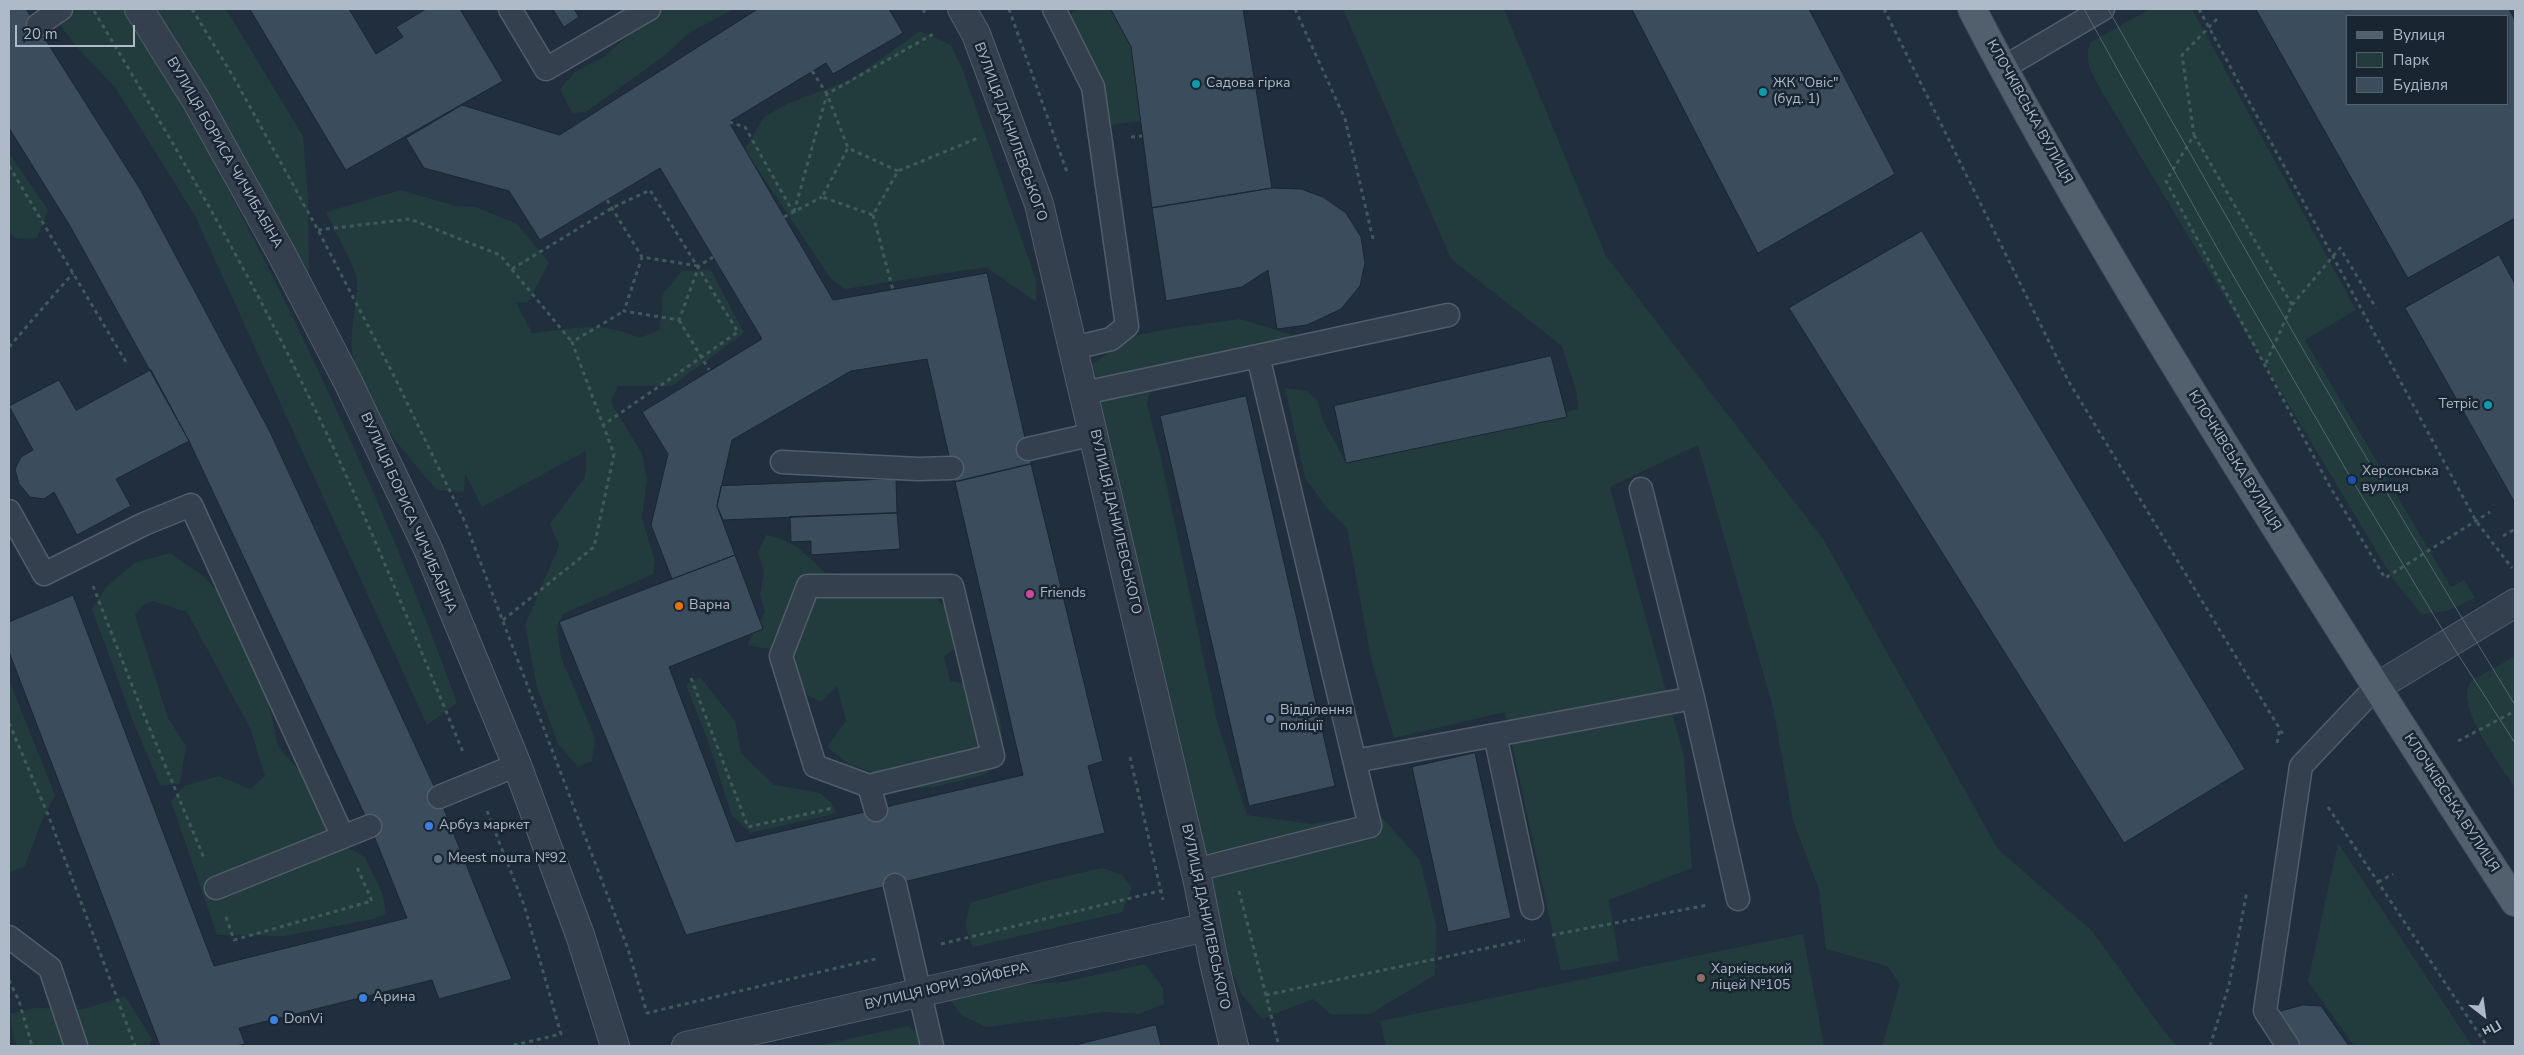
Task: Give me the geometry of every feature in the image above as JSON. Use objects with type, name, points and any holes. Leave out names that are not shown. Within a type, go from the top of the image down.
[{"type":"main road","name":"КЛОЧКІВСЬКА ВУЛИЦЯ","points":[[1972,9],[2003,68],[2167,354],[2375,688],[2515,902]]},
{"type":"street","name":"ВУЛИЦЯ БОРИСА ЧИЧИБАБІНА","points":[[139,9],[196,100],[281,252],[348,382],[428,549],[516,765],[580,935],[615,1046]]},
{"type":"street","name":"ВУЛИЦЯ ДАНИЛЕВСЬКОГО","points":[[962,9],[976,34],[1038,204],[1074,348],[1196,870],[1234,1046]]},
{"type":"street","points":[[2375,688],[2515,603]]},
{"type":"street","name":"ВУЛИЦЯ ЮРИ ЗОЙФЕРА","points":[[686,1046],[1207,927]]},
{"type":"lane","points":[[38,25],[61,9]]},
{"type":"lane","points":[[510,9],[546,69],[649,9]]},
{"type":"lane","points":[[1054,9],[1093,87],[1127,326],[1111,339],[1074,348]]},
{"type":"lane","points":[[2003,68],[2103,9]]},
{"type":"lane","points":[[1084,393],[1448,315]]},
{"type":"lane","points":[[1196,870],[1370,826],[1258,356]]},
{"type":"lane","points":[[1028,449],[1094,434]]},
{"type":"lane","points":[[782,462],[918,469],[952,468]]},
{"type":"lane","points":[[1640,489],[1693,698],[1738,899]]},
{"type":"lane","points":[[9,513],[44,574],[144,524],[191,505],[343,837]]},
{"type":"lane","points":[[808,586],[952,586],[993,756],[873,798],[815,766],[781,656],[808,586]]},
{"type":"lane","points":[[2288,1046],[2265,1011],[2301,766],[2375,688]]},
{"type":"lane","points":[[1355,761],[1693,698]]},
{"type":"lane","points":[[1495,735],[1532,908]]},
{"type":"lane","points":[[439,797],[516,765]]},
{"type":"lane","points":[[216,888],[370,826]]},
{"type":"lane","points":[[895,885],[932,1046]]},
{"type":"lane","points":[[9,937],[50,968],[76,1046]]},
{"type":"path","points":[[92,9],[160,120],[255,289],[310,398],[476,781],[524,905],[561,1034],[510,1046]]},
{"type":"path","points":[[923,9],[930,22]]},
{"type":"path","points":[[1295,9],[1344,120],[1372,239]]},
{"type":"path","points":[[1884,9],[2069,382],[2301,766],[2486,1043],[2486,1046]]},
{"type":"path","points":[[2199,9],[2476,521],[2515,573]]},
{"type":"path","points":[[2217,19],[2182,56],[2194,135],[2292,305]]},
{"type":"path","points":[[932,27],[938,42]]},
{"type":"path","points":[[794,212],[828,94],[934,33]]},
{"type":"path","points":[[812,71],[828,94],[848,148],[898,171]]},
{"type":"path","points":[[729,122],[745,127],[794,212]]},
{"type":"path","points":[[975,129],[982,146]]},
{"type":"path","points":[[2194,135],[2166,181],[2329,485],[2385,578],[2490,512]]},
{"type":"path","points":[[893,290],[873,215],[898,171],[979,137]]},
{"type":"path","points":[[784,217],[822,197],[848,148]]},
{"type":"path","points":[[9,166],[126,362]]},
{"type":"path","points":[[512,269],[612,208],[650,190],[699,266],[738,332],[603,425]]},
{"type":"path","points":[[822,197],[873,215]]},
{"type":"path","points":[[606,200],[642,258],[624,311]]},
{"type":"path","points":[[318,230],[410,219],[500,255],[572,342],[614,454],[594,548],[503,620]]},
{"type":"path","points":[[2265,366],[2292,305],[2340,248],[2376,308]]},
{"type":"path","points":[[679,320],[699,266],[713,257]]},
{"type":"path","points":[[642,258],[699,266]]},
{"type":"path","points":[[9,347],[73,273]]},
{"type":"path","points":[[572,342],[624,311],[679,320],[710,370]]},
{"type":"path","points":[[2503,536],[2515,529]]},
{"type":"path","points":[[81,555],[138,703],[216,888],[234,940],[372,901],[343,837]]},
{"type":"path","points":[[691,678],[748,827],[873,798]]},
{"type":"path","points":[[2458,741],[2515,711]]},
{"type":"path","points":[[9,723],[49,817],[135,1046]]},
{"type":"path","points":[[1129,754],[1172,936]]},
{"type":"path","points":[[1231,860],[1279,1046]]},
{"type":"path","points":[[2378,882],[2393,874]]},
{"type":"path","points":[[1266,995],[1537,938],[1738,899]]},
{"type":"path","points":[[1532,908],[1537,938]]},
{"type":"path","points":[[2210,1046],[2229,985],[2234,956]]},
{"type":"path","points":[[9,980],[20,1001],[32,1046]]},
{"type":"green space","points":[[47,9],[126,9],[201,139],[307,346],[371,487],[430,630],[457,703],[427,725],[195,216],[115,87],[82,53]]},
{"type":"green space","points":[[150,9],[226,9],[303,136],[308,199],[309,276],[231,140]]},
{"type":"green space","points":[[648,9],[734,9],[689,33],[664,56],[586,112],[572,113],[560,89],[575,72],[605,56],[647,19]]},
{"type":"green space","points":[[1079,9],[1111,9],[1131,47],[1141,121],[1110,125],[1103,85],[1067,17]]},
{"type":"green space","points":[[1343,9],[1504,9],[1606,256],[1823,539],[1998,849],[2093,932],[2160,1026],[2177,1046],[1882,1046],[1900,984],[1887,966],[1826,949],[1819,890],[1793,820],[1773,707],[1698,445],[1610,487],[1684,757],[1692,868],[1609,900],[1619,961],[1561,971],[1505,712],[1394,738],[1371,659],[1347,528],[1327,508],[1305,478],[1285,388],[1307,391],[1318,401],[1323,420],[1346,463],[1517,427],[1578,409],[1577,394],[1562,346],[1451,259]]},
{"type":"green space","points":[[2150,9],[2192,9],[2356,310],[2305,340],[2451,587],[2464,580],[2475,598],[2447,611],[2421,614],[2393,579],[2098,85],[2088,59],[2091,42]]},
{"type":"green space","points":[[920,31],[951,45],[962,68],[1036,280],[1036,302],[986,267],[845,289],[831,279],[745,150],[764,117],[787,104],[852,79]]},
{"type":"green space","points":[[9,153],[48,210],[37,238],[17,239],[9,231]]},
{"type":"green space","points":[[401,190],[455,206],[476,207],[517,224],[549,262],[528,303],[516,302],[532,333],[599,327],[626,332],[640,338],[660,329],[663,294],[682,271],[711,270],[744,333],[672,386],[618,386],[611,402],[642,454],[647,479],[642,518],[655,562],[653,574],[563,614],[557,628],[561,657],[595,738],[592,761],[578,767],[558,744],[537,687],[525,625],[559,546],[550,524],[585,477],[586,451],[482,507],[465,473],[464,492],[437,490],[412,462],[388,430],[368,397],[354,362],[352,331],[357,278],[326,212]]},
{"type":"green space","points":[[1240,319],[1302,338],[1183,364],[1156,366],[1147,404],[1160,454],[1217,721],[1247,815],[1311,824],[1379,814],[1420,860],[1436,925],[1435,975],[1370,1014],[1332,1015],[1313,999],[1262,1019],[1242,995],[1227,960],[1088,367],[1133,336]]},
{"type":"green space","points":[[766,535],[792,544],[825,573],[917,577],[951,614],[962,645],[944,656],[950,681],[988,688],[993,697],[1000,723],[1004,761],[984,775],[933,787],[889,790],[878,774],[850,765],[827,747],[846,721],[837,686],[821,702],[809,696],[769,649],[747,645],[765,612],[760,595],[764,572],[758,553]]},
{"type":"green space","points":[[170,553],[203,576],[222,596],[267,696],[278,746],[301,773],[325,821],[341,844],[365,857],[383,895],[386,914],[374,919],[284,936],[217,935],[171,801],[184,786],[219,776],[250,789],[265,776],[250,728],[187,612],[153,601],[143,605],[135,615],[168,718],[186,746],[180,784],[160,785],[134,724],[92,609],[106,587],[134,563]]},
{"type":"green space","points":[[2515,656],[2515,788],[2490,750],[2473,719],[2468,705],[2467,692],[2471,681]]},
{"type":"green space","points":[[700,677],[735,721],[741,753],[774,785],[820,793],[830,801],[837,813],[751,833],[732,816],[708,741],[686,685]]},
{"type":"green space","points":[[9,680],[55,795],[40,825],[25,866],[9,873]]},
{"type":"green space","points":[[2338,843],[2472,1046],[2354,1046],[2308,981]]},
{"type":"green space","points":[[1102,868],[1122,875],[1132,888],[1122,912],[973,947],[965,925],[970,903],[1042,882]]},
{"type":"green space","name":"Харківський ліцей №105","points":[[1803,934],[1824,1046],[1386,1046],[1380,1021]]},
{"type":"green space","points":[[1145,964],[1163,988],[1164,1004],[1139,1014],[1104,1012],[986,1027],[961,1015],[948,997],[993,986],[1064,982]]},
{"type":"green space","points":[[125,996],[152,1039],[149,1046],[17,1046],[14,1040],[10,1014],[35,1008],[84,1009]]},
{"type":"green space","points":[[908,1026],[923,1037],[925,1046],[816,1046]]},
{"type":"building","points":[[9,9],[26,9],[140,189],[270,432],[439,797],[512,979],[439,999],[432,980],[239,1028],[245,1044],[236,1046],[160,1046],[9,652],[9,622],[73,595],[214,966],[407,918],[370,826],[189,441],[70,226],[9,128]]},
{"type":"building","points":[[250,9],[349,9],[376,54],[403,37],[396,27],[426,9],[460,9],[503,81],[346,170]]},
{"type":"building","points":[[553,9],[574,9],[579,17],[564,27]]},
{"type":"building","points":[[758,9],[889,9],[903,33],[833,74],[826,63],[729,122],[833,300],[987,273],[1031,464],[955,482],[927,359],[851,371],[732,440],[717,506],[735,555],[672,579],[651,525],[668,454],[642,412],[762,339],[660,168],[540,240],[509,191],[424,168],[406,138],[462,105],[559,135]]},
{"type":"building","name":"Садова гірка","points":[[1111,9],[1243,9],[1272,188],[1152,208],[1131,47]]},
{"type":"building","name":"ЖК \"Овіс\" (буд. 1)","points":[[1632,9],[1809,9],[1895,174],[1758,253]]},
{"type":"building","points":[[2256,9],[2509,9],[2515,20],[2515,218],[2408,278]]},
{"type":"building","points":[[1272,188],[1301,189],[1323,197],[1346,213],[1361,237],[1365,263],[1360,286],[1341,309],[1307,325],[1277,329],[1268,270],[1242,287],[1166,301],[1152,208]]},
{"type":"building","points":[[1922,231],[2245,769],[2124,843],[1789,308]]},
{"type":"building","name":"Тетріс","points":[[2499,255],[2515,284],[2515,503],[2405,308]]},
{"type":"building","points":[[1551,356],[1567,417],[1346,463],[1334,406]]},
{"type":"building","points":[[151,370],[189,441],[116,479],[131,506],[77,535],[54,492],[44,499],[30,497],[19,484],[15,469],[21,457],[33,450],[9,406],[59,380],[76,410]]},
{"type":"building","points":[[1246,396],[1335,786],[1249,806],[1160,416]]},
{"type":"building","points":[[1031,464],[1103,761],[1088,766],[1105,833],[686,935],[559,622],[735,555],[763,629],[669,667],[736,842],[1023,775],[955,482]]},
{"type":"building","points":[[896,479],[897,513],[723,520],[717,506],[721,486]]},
{"type":"building","points":[[897,513],[900,549],[811,555],[811,541],[791,542],[790,517]]},
{"type":"building","points":[[1475,753],[1511,918],[1448,932],[1412,767]]},
{"type":"building","points":[[2303,1005],[2321,1006],[2349,1046],[2273,1046],[2278,1012]]},
{"type":"building","points":[[1156,1025],[1161,1046],[1072,1046]]},
{"type":"tram line","points":[[2084,9],[2216,246],[2352,480],[2450,642],[2515,743]]},
{"type":"tram line","points":[[2108,9],[2359,446],[2515,705]]},
{"type":"place","name":"Садова гірка","points":[[1196,84]]},
{"type":"place","name":"ЖК \"Овіс\" (буд. 1)","points":[[1763,92]]},
{"type":"place","name":"Тетріс","points":[[2488,405]]},
{"type":"place","name":"Херсонська вулиця","points":[[2352,480]]},
{"type":"place","name":"Friends","points":[[1030,594]]},
{"type":"place","name":"Варна","points":[[679,606]]},
{"type":"place","name":"Відділення поліції","points":[[1270,719]]},
{"type":"place","name":"Арбуз маркет","points":[[429,826]]},
{"type":"place","name":"Meest пошта №92","points":[[438,859]]},
{"type":"place","name":"Харківський ліцей №105","points":[[1701,978]]},
{"type":"place","name":"Арина","points":[[363,998]]},
{"type":"place","name":"DonVi","points":[[274,1020]]}]
